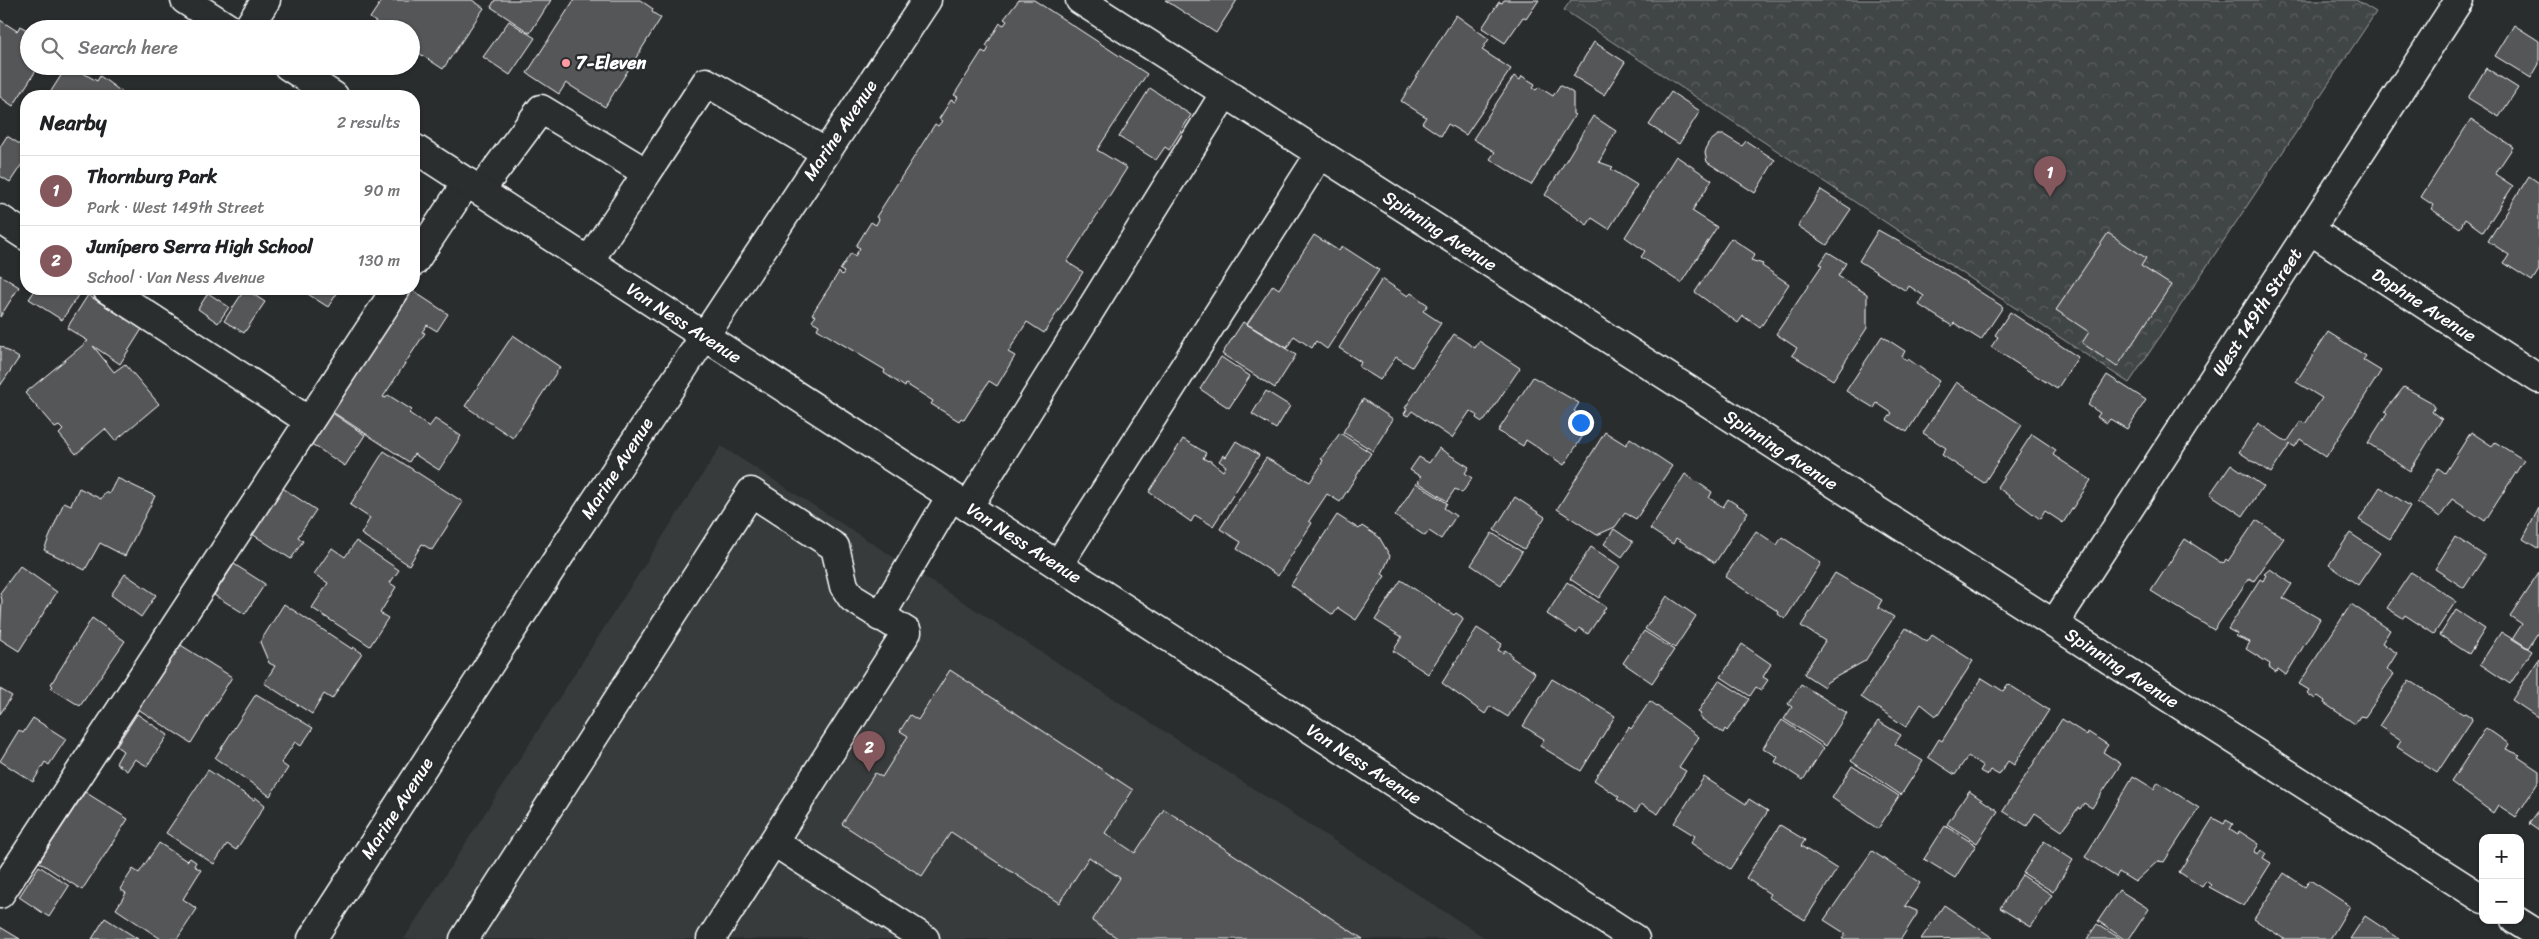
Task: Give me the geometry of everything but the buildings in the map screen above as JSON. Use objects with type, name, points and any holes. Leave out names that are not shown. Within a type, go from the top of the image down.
[{"type":"street","points":[[185,0],[216,20]]},
{"type":"street","points":[[253,20],[266,0]]},
{"type":"street","name":"Marine Avenue","points":[[312,939],[704,336],[927,0]]},
{"type":"street","name":"Spinning Avenue","points":[[1080,0],[2479,896]]},
{"type":"street","name":"West 149th Street","points":[[2054,624],[2459,0]]},
{"type":"street","points":[[302,75],[325,90]]},
{"type":"street","points":[[589,261],[706,82],[825,152]]},
{"type":"street","points":[[880,617],[959,501],[1225,93]]},
{"type":"street","points":[[420,254],[473,186],[541,109],[647,173]]},
{"type":"street","name":"Van Ness Avenue","points":[[420,152],[1635,939]]},
{"type":"street","points":[[1058,565],[1320,154]]},
{"type":"street","points":[[0,219],[20,232]]},
{"type":"street","name":"Daphne Avenue","points":[[2310,230],[2539,379]]},
{"type":"street","points":[[116,295],[309,421]]},
{"type":"street","points":[[0,894],[392,295]]},
{"type":"street","points":[[464,939],[751,492],[835,547],[844,586],[852,598],[907,632],[711,939]]},
{"type":"street","points":[[774,842],[925,939]]},
{"type":"street","points":[[2521,924],[2539,935]]},
{"type":"shaded area","points":[[721,446],[1487,939],[404,939]]},
{"type":"green space","points":[[1571,0],[2356,0],[2376,12],[2129,383],[1564,10]]},
{"type":"place","name":"7-Eleven","points":[[566,63]]},
{"type":"place","name":"Thornburg Park","points":[[2050,197]]},
{"type":"place","name":"Junípero Serra High School","points":[[869,772]]}]
